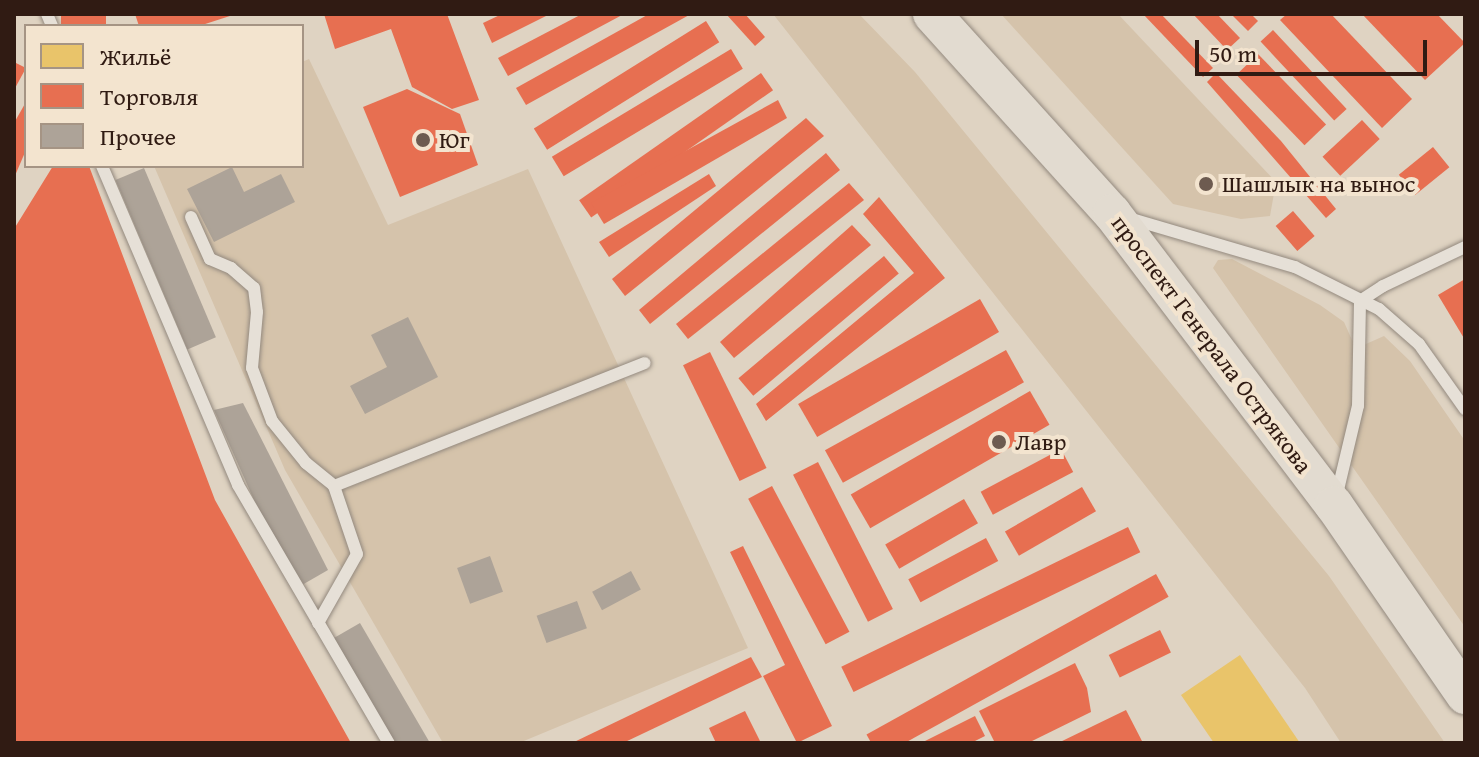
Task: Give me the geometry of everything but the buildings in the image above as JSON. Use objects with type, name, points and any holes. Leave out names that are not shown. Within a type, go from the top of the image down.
[{"type":"main road","name":"проспект Генерала Острякова","points":[[932,14],[1112,213],[1334,505],[1465,695]]},
{"type":"lane","points":[[103,168],[238,485],[389,743]]},
{"type":"lane","points":[[1112,213],[1295,267],[1379,309],[1419,344],[1465,409]]},
{"type":"lane","points":[[191,217],[210,259],[231,268],[254,288],[257,312],[252,368],[272,421],[306,463],[334,486],[357,554],[318,623]]},
{"type":"lane","points":[[1360,301],[1383,286],[1465,247]]},
{"type":"lane","points":[[1334,505],[1348,460],[1358,406],[1360,301]]},
{"type":"lane","points":[[334,486],[644,363]]},
{"type":"shaded area","points":[[773,14],[859,14],[915,72],[1329,576],[1445,743],[1341,743],[1305,688]]},
{"type":"shaded area","points":[[1001,14],[1118,14],[1276,182],[1270,216],[1241,219],[1173,204]]},
{"type":"shaded area","points":[[309,59],[388,225],[528,169],[748,648],[519,743],[443,743],[285,470],[155,168],[304,168],[304,61]]},
{"type":"shaded area","points":[[1232,259],[1320,305],[1344,322],[1352,340],[1366,344],[1384,336],[1410,361],[1465,441],[1465,627],[1213,268],[1218,260]]},
{"type":"place","name":"Юг","points":[[423,140]]},
{"type":"place","name":"Шашлык на вынос","points":[[1206,184]]},
{"type":"place","name":"Лавр","points":[[999,442]]}]
